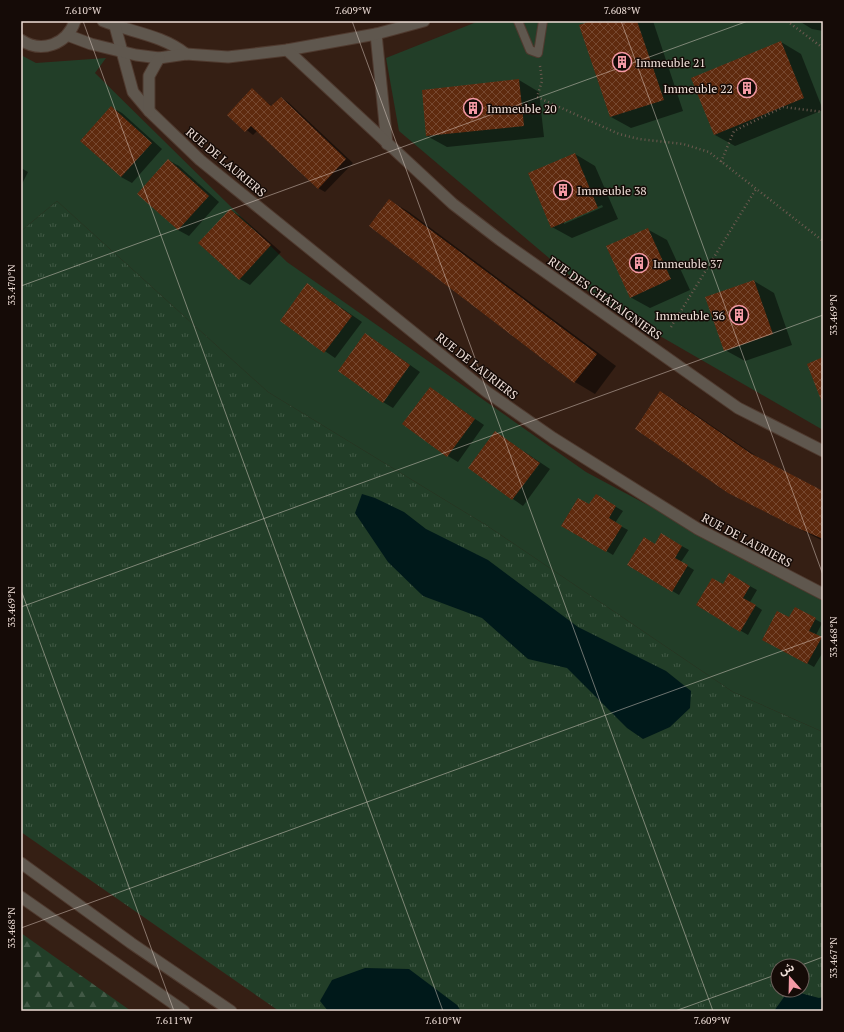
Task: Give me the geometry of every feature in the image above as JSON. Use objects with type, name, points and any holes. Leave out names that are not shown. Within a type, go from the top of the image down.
[{"type":"street","points":[[21,40],[31,45],[48,46],[67,36],[75,21]]},
{"type":"street","points":[[102,21],[174,44],[186,54]]},
{"type":"street","points":[[67,36],[123,52],[159,58],[186,54],[228,57],[287,50],[376,34],[424,21]]},
{"type":"street","name":"RUE DE LAURIERS","points":[[115,26],[133,92],[149,111],[200,160],[486,392],[553,438],[698,528],[823,594]]},
{"type":"street","points":[[376,34],[387,144]]},
{"type":"street","name":"RUE DES CHÂTAIGNIERS","points":[[287,50],[387,144],[459,208],[500,240],[738,408],[823,451]]},
{"type":"street","points":[[149,111],[149,76],[159,58]]},
{"type":"street","points":[[21,863],[231,1011]]},
{"type":"street","points":[[21,898],[184,1011]]},
{"type":"lane","points":[[518,21],[530,50],[538,53],[543,21]]},
{"type":"path","points":[[787,21],[823,48]]},
{"type":"path","points":[[538,53],[542,81],[537,97],[619,134],[639,139],[695,146],[709,152],[823,241]]},
{"type":"path","points":[[721,162],[734,131],[783,107],[823,112]]},
{"type":"path","points":[[671,327],[756,189]]},
{"type":"green space","points":[[479,21],[823,21],[823,430],[601,302],[399,131],[386,58]]},
{"type":"green space","points":[[21,55],[36,63],[106,58],[95,73],[287,262],[586,472],[823,599],[823,732],[733,692],[486,525],[268,392],[57,201],[21,231]]},
{"type":"green space","points":[[57,201],[268,392],[486,525],[733,692],[823,732],[823,1011],[279,1011],[21,832],[21,231]]},
{"type":"green space","points":[[21,933],[131,1011],[21,1011]]},
{"type":"water","points":[[362,494],[375,498],[404,512],[426,529],[488,560],[578,627],[666,671],[691,691],[690,708],[670,727],[643,739],[627,728],[567,668],[528,659],[482,618],[423,596],[388,562],[355,513]]},
{"type":"water","points":[[365,968],[409,969],[457,1005],[461,1011],[328,1011],[320,1001],[332,980]]},
{"type":"water","points":[[810,996],[819,998],[823,997],[823,1011],[774,1011],[783,998],[810,998]]},
{"type":"building","name":"Immeuble 21","points":[[591,21],[637,21],[664,100],[610,117],[579,25]]},
{"type":"building","name":"Immeuble 22","points":[[781,41],[804,98],[714,135],[691,78]]},
{"type":"building","name":"Immeuble 20","points":[[519,79],[524,126],[426,136],[422,90]]},
{"type":"building","points":[[252,88],[271,106],[281,97],[346,159],[318,189],[251,126],[245,132],[227,115]]},
{"type":"building","points":[[111,106],[152,143],[121,177],[80,141]]},
{"type":"building","name":"Immeuble 38","points":[[575,153],[598,208],[551,228],[528,173]]},
{"type":"building","points":[[168,159],[209,196],[178,230],[137,194]]},
{"type":"building","points":[[389,199],[597,354],[574,383],[369,226]]},
{"type":"building","points":[[230,209],[271,245],[239,280],[198,243]]},
{"type":"building","name":"Immeuble 37","points":[[648,228],[671,279],[630,298],[606,246]]},
{"type":"building","name":"Immeuble 36","points":[[754,280],[773,334],[724,351],[705,297]]},
{"type":"building","points":[[307,283],[352,316],[324,353],[280,321]]},
{"type":"building","points":[[365,333],[410,365],[383,403],[338,371]]},
{"type":"building","points":[[823,357],[823,405],[807,364]]},
{"type":"building","points":[[430,387],[475,419],[447,457],[402,424]]},
{"type":"building","points":[[660,391],[750,453],[823,491],[823,539],[793,526],[728,493],[635,429]]},
{"type":"building","points":[[495,431],[540,463],[512,500],[468,468]]},
{"type":"building","points":[[596,494],[616,506],[609,518],[622,526],[606,552],[561,526],[578,498],[589,504]]},
{"type":"building","points":[[661,533],[682,546],[675,558],[688,565],[672,592],[627,565],[644,537],[655,544]]},
{"type":"building","points":[[729,573],[750,586],[743,598],[756,605],[740,632],[696,605],[712,578],[723,584]]},
{"type":"building","points":[[795,607],[816,618],[809,631],[822,637],[807,664],[762,640],[777,611],[789,617]]},
{"type":"place","name":"Immeuble 21","points":[[622,62]]},
{"type":"place","name":"Immeuble 22","points":[[747,88]]},
{"type":"place","name":"Immeuble 20","points":[[473,108]]},
{"type":"place","name":"Immeuble 38","points":[[563,190]]},
{"type":"place","name":"Immeuble 37","points":[[639,263]]},
{"type":"place","name":"Immeuble 36","points":[[739,315]]}]
